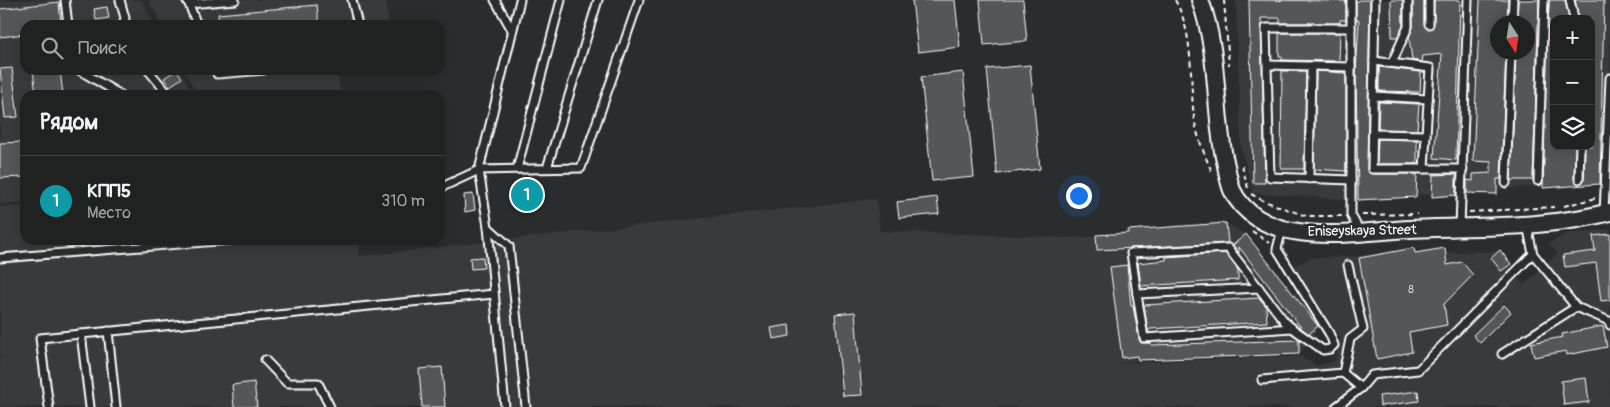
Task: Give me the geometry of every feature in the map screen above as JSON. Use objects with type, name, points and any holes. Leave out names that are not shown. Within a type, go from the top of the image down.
[{"type":"street","name":"Eniseyskaya Street","points":[[1200,0],[1214,67],[1221,141],[1230,184],[1246,210],[1260,220],[1282,228],[1328,233],[1527,225],[1607,212]]},
{"type":"lane","points":[[64,0],[67,20]]},
{"type":"lane","points":[[120,0],[124,20]]},
{"type":"lane","points":[[196,20],[188,2],[236,0]]},
{"type":"lane","points":[[352,0],[357,20]]},
{"type":"lane","points":[[495,0],[512,30]]},
{"type":"lane","points":[[506,407],[488,227],[479,170],[520,0]]},
{"type":"lane","points":[[517,169],[560,0]]},
{"type":"lane","points":[[547,168],[598,0]]},
{"type":"lane","points":[[445,186],[479,170],[581,168],[639,0]]},
{"type":"lane","points":[[1351,0],[1351,215],[1360,232]]},
{"type":"lane","points":[[1376,0],[1372,169],[1463,170]]},
{"type":"lane","points":[[1392,63],[1408,27],[1408,0]]},
{"type":"lane","points":[[1429,0],[1429,24]]},
{"type":"lane","points":[[1460,227],[1468,0]]},
{"type":"lane","points":[[1512,15],[1513,0]]},
{"type":"lane","points":[[1538,181],[1544,0]]},
{"type":"lane","points":[[1570,0],[1573,15]]},
{"type":"lane","points":[[1351,28],[1266,28],[1270,177],[1351,180]]},
{"type":"lane","points":[[1506,182],[1511,60]]},
{"type":"lane","points":[[1374,61],[1430,68],[1424,169]]},
{"type":"lane","points":[[1268,65],[1351,67]]},
{"type":"lane","points":[[1309,179],[1311,66]]},
{"type":"lane","points":[[87,75],[113,90]]},
{"type":"lane","points":[[152,75],[165,90]]},
{"type":"lane","points":[[1607,212],[1610,78]]},
{"type":"lane","points":[[1374,96],[1428,99]]},
{"type":"lane","points":[[1373,134],[1426,135]]},
{"type":"lane","points":[[1579,179],[1580,150]]},
{"type":"lane","points":[[1527,225],[1533,254],[1576,307],[1609,321],[1610,326]]},
{"type":"lane","points":[[488,227],[509,246],[526,407]]},
{"type":"lane","points":[[1282,228],[1277,249],[1330,333],[1334,345],[1330,348],[1323,350],[1285,322],[1228,248],[1131,253],[1144,338],[1292,328]]},
{"type":"lane","points":[[0,258],[167,245]]},
{"type":"lane","points":[[1336,407],[1361,388],[1372,374],[1418,370],[1533,254]]},
{"type":"lane","points":[[1343,373],[1350,340],[1362,329],[1348,265]]},
{"type":"lane","points":[[1137,294],[1259,288]]},
{"type":"lane","points":[[49,407],[40,338],[494,294]]},
{"type":"lane","points":[[1502,354],[1576,307]]},
{"type":"lane","points":[[108,331],[116,407]]},
{"type":"lane","points":[[81,334],[90,407]]},
{"type":"lane","points":[[265,360],[287,383],[318,383],[330,407]]},
{"type":"lane","points":[[1262,380],[1343,373],[1361,388]]},
{"type":"shaded area","points":[[0,0],[141,0],[152,20],[20,20],[20,75],[183,75],[191,90],[20,90],[20,202],[0,204]]},
{"type":"shaded area","points":[[149,0],[386,0],[388,20],[159,20]]},
{"type":"shaded area","points":[[1236,0],[1610,0],[1610,181],[1357,200],[1253,193],[1241,147]]},
{"type":"shaded area","points":[[187,75],[338,75],[339,90],[194,90]]},
{"type":"shaded area","points":[[876,199],[880,231],[1077,238],[1128,233],[1128,230],[1226,223],[1246,234],[1321,324],[1310,341],[1299,354],[1138,360],[1117,363],[1300,356],[1317,366],[1335,361],[1340,337],[1291,267],[1311,258],[1497,251],[1524,285],[1558,253],[1548,244],[1566,234],[1610,229],[1610,407],[0,407],[0,207],[20,206],[20,245],[359,245],[360,256]]},
{"type":"building","points":[[912,0],[955,0],[960,47],[918,52]]},
{"type":"building","points":[[980,0],[1023,0],[1027,41],[984,45]]},
{"type":"building","points":[[1249,0],[1346,1],[1346,20],[1340,20],[1340,23],[1280,23],[1280,18],[1261,18],[1265,183],[1253,183]]},
{"type":"building","points":[[1359,0],[1370,0],[1367,171],[1372,174],[1417,174],[1416,197],[1358,200],[1356,73],[1359,20],[1356,20],[1356,2]]},
{"type":"building","points":[[1391,0],[1403,0],[1403,26],[1398,37],[1392,37]]},
{"type":"building","points":[[1413,0],[1424,0],[1424,24],[1429,29],[1434,24],[1434,0],[1460,0],[1456,160],[1434,158],[1442,54],[1423,56],[1422,62],[1412,60],[1409,37],[1413,27]]},
{"type":"building","points":[[1480,0],[1508,0],[1507,15],[1490,15],[1490,60],[1506,60],[1501,179],[1497,179],[1497,194],[1467,193],[1467,180],[1473,181],[1473,174],[1491,173],[1491,162],[1473,161]]},
{"type":"building","points":[[1518,0],[1539,0],[1533,180],[1511,180],[1516,60],[1535,60],[1535,15],[1517,15]]},
{"type":"building","points":[[1549,0],[1565,0],[1568,15],[1550,15],[1550,150],[1575,150],[1574,179],[1579,184],[1584,180],[1585,150],[1595,150],[1595,15],[1578,15],[1575,0],[1604,0],[1600,184],[1543,188]]},
{"type":"building","points":[[59,2],[61,20],[20,20],[20,35],[0,37],[0,9]]},
{"type":"building","points":[[317,5],[318,20],[219,20],[218,14]]},
{"type":"building","points":[[107,7],[109,18],[96,20],[94,9]]},
{"type":"building","points":[[1279,33],[1340,33],[1339,61],[1282,60],[1282,56],[1279,56]]},
{"type":"building","points":[[1030,65],[1040,169],[997,174],[987,69]]},
{"type":"building","points":[[1379,67],[1421,72],[1420,92],[1379,91]]},
{"type":"building","points":[[12,68],[18,117],[5,118],[0,69]]},
{"type":"building","points":[[1282,71],[1306,71],[1304,169],[1281,169]]},
{"type":"building","points":[[1316,71],[1346,73],[1346,171],[1314,169]]},
{"type":"building","points":[[963,72],[974,177],[932,181],[921,77]]},
{"type":"building","points":[[34,75],[61,75],[62,90],[35,90]]},
{"type":"building","points":[[169,75],[180,75],[182,78],[170,86],[164,78]]},
{"type":"building","points":[[1379,102],[1419,104],[1417,130],[1378,129]]},
{"type":"building","points":[[1378,139],[1417,140],[1417,164],[1377,164]]},
{"type":"building","points":[[20,142],[20,177],[0,178],[0,143]]},
{"type":"building","points":[[1456,174],[1456,195],[1432,197],[1433,175]]},
{"type":"building","points":[[537,187],[538,200],[516,202],[515,189]]},
{"type":"building","points":[[473,194],[475,210],[465,212],[464,195]]},
{"type":"building","points":[[937,197],[939,214],[899,218],[897,202]]},
{"type":"building","points":[[1226,223],[1228,243],[1097,250],[1096,235],[1128,233],[1128,230]]},
{"type":"building","points":[[1246,234],[1318,326],[1309,334],[1302,329],[1239,247],[1239,253],[1233,245]]},
{"type":"building","points":[[1610,234],[1610,300],[1601,301],[1596,263],[1565,267],[1563,255],[1595,251],[1593,236]]},
{"type":"building","points":[[1414,248],[1415,253],[1445,248],[1447,265],[1462,262],[1473,275],[1444,304],[1447,325],[1409,332],[1412,352],[1377,359],[1359,258]]},
{"type":"building","points":[[1500,250],[1511,264],[1501,271],[1491,258]]},
{"type":"building","points":[[1225,253],[1238,270],[1238,280],[1141,286],[1138,263],[1166,260],[1166,257]]},
{"type":"building","points":[[483,257],[484,268],[471,269],[470,258]]},
{"type":"building","points":[[1127,265],[1131,306],[1133,306],[1141,343],[1151,343],[1151,345],[1299,340],[1299,354],[1138,360],[1137,356],[1122,358],[1110,267]]},
{"type":"building","points":[[1259,298],[1266,306],[1267,322],[1150,329],[1148,332],[1144,305]]},
{"type":"building","points":[[1504,305],[1511,312],[1480,343],[1473,335]]},
{"type":"building","points":[[855,312],[862,395],[843,396],[835,314]]},
{"type":"building","points":[[789,325],[790,336],[773,339],[771,328]]},
{"type":"building","points":[[1603,326],[1607,347],[1567,355],[1566,351],[1534,357],[1531,343],[1563,337],[1562,334]]},
{"type":"building","points":[[442,367],[445,407],[422,407],[419,369]]},
{"type":"building","points":[[1586,378],[1589,402],[1564,405],[1561,381]]},
{"type":"building","points":[[254,382],[257,407],[234,407],[232,385]]},
{"type":"building","points":[[1418,391],[1419,401],[1380,406],[1379,396]]},
{"type":"place","name":"КПП5","points":[[527,195]]}]
